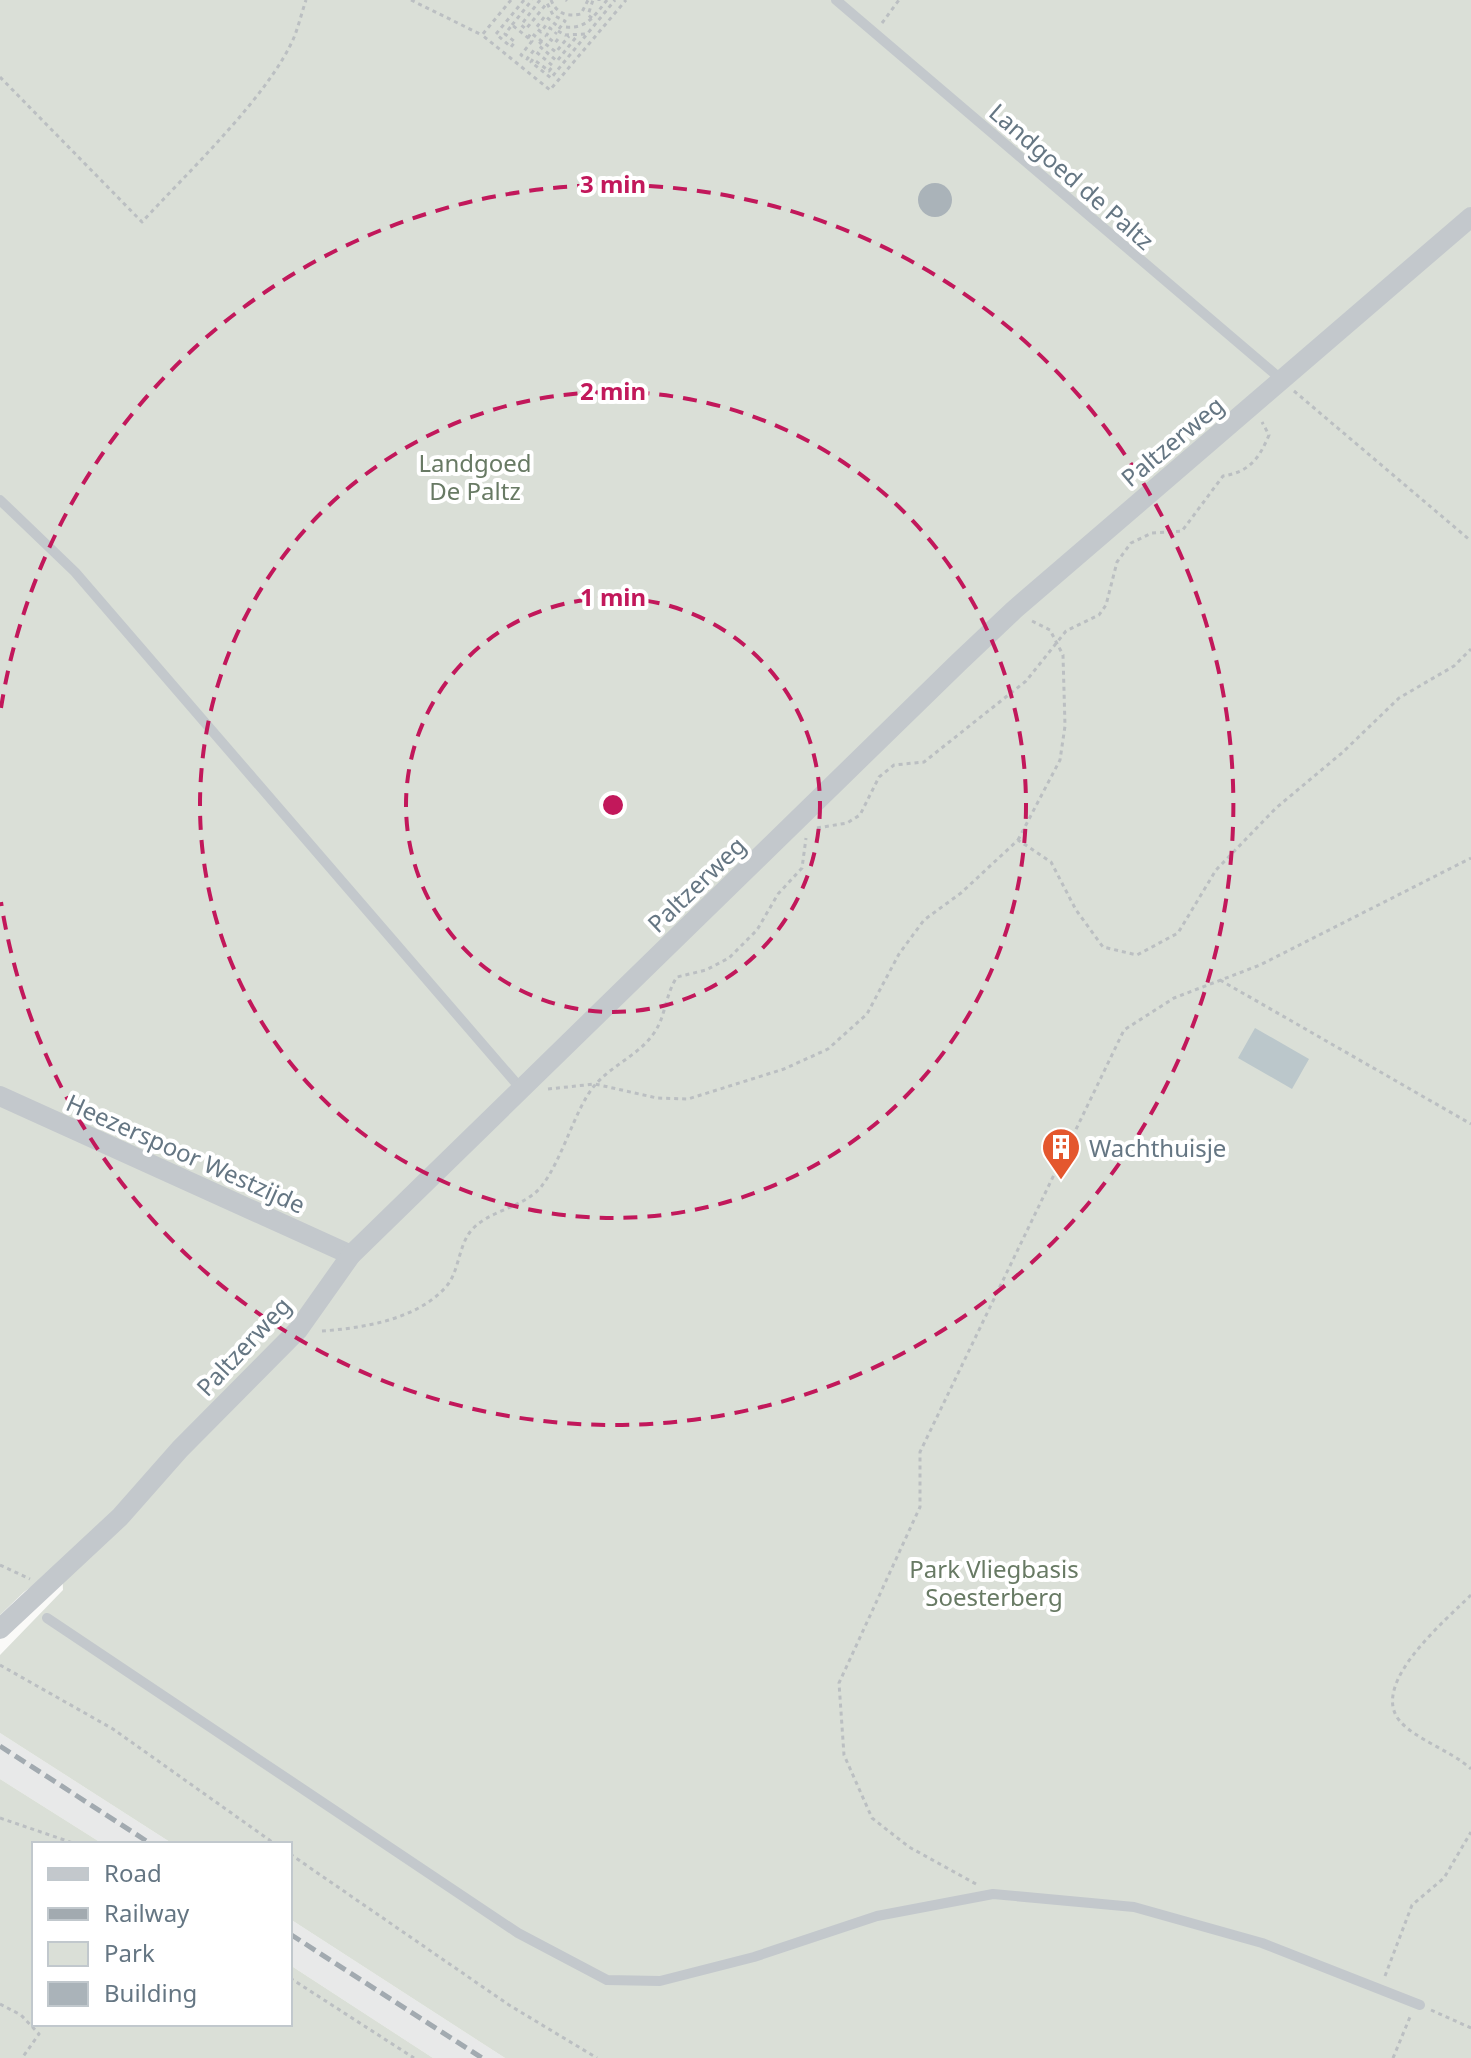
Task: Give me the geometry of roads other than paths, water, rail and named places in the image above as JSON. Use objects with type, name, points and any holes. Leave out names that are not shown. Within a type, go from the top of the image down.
[{"type":"street","name":"Paltzerweg","points":[[0,1629],[120,1517],[180,1449],[298,1330],[351,1255],[1014,610],[1471,217]]},
{"type":"street","name":"Heezerspoor Westzijde","points":[[0,1096],[119,1153],[351,1255]]},
{"type":"lane","name":"Landgoed de Paltz","points":[[836,0],[1282,380]]},
{"type":"lane","points":[[0,500],[75,572],[523,1089]]},
{"type":"lane","points":[[47,1618],[518,1933],[607,1980],[660,1981],[754,1957],[877,1916],[993,1894],[1134,1907],[1262,1943],[1420,2005]]},
{"type":"railway","points":[[0,1746],[148,1842]]},
{"type":"railway","points":[[292,1935],[482,2058]]},
{"type":"place","name":"Wachthuisje","points":[[1061,1181]]},
{"type":"park label","name":"Landgoed De Paltz","points":[[475,476]]},
{"type":"park label","name":"Park Vliegbasis Soesterberg","points":[[994,1582]]}]
